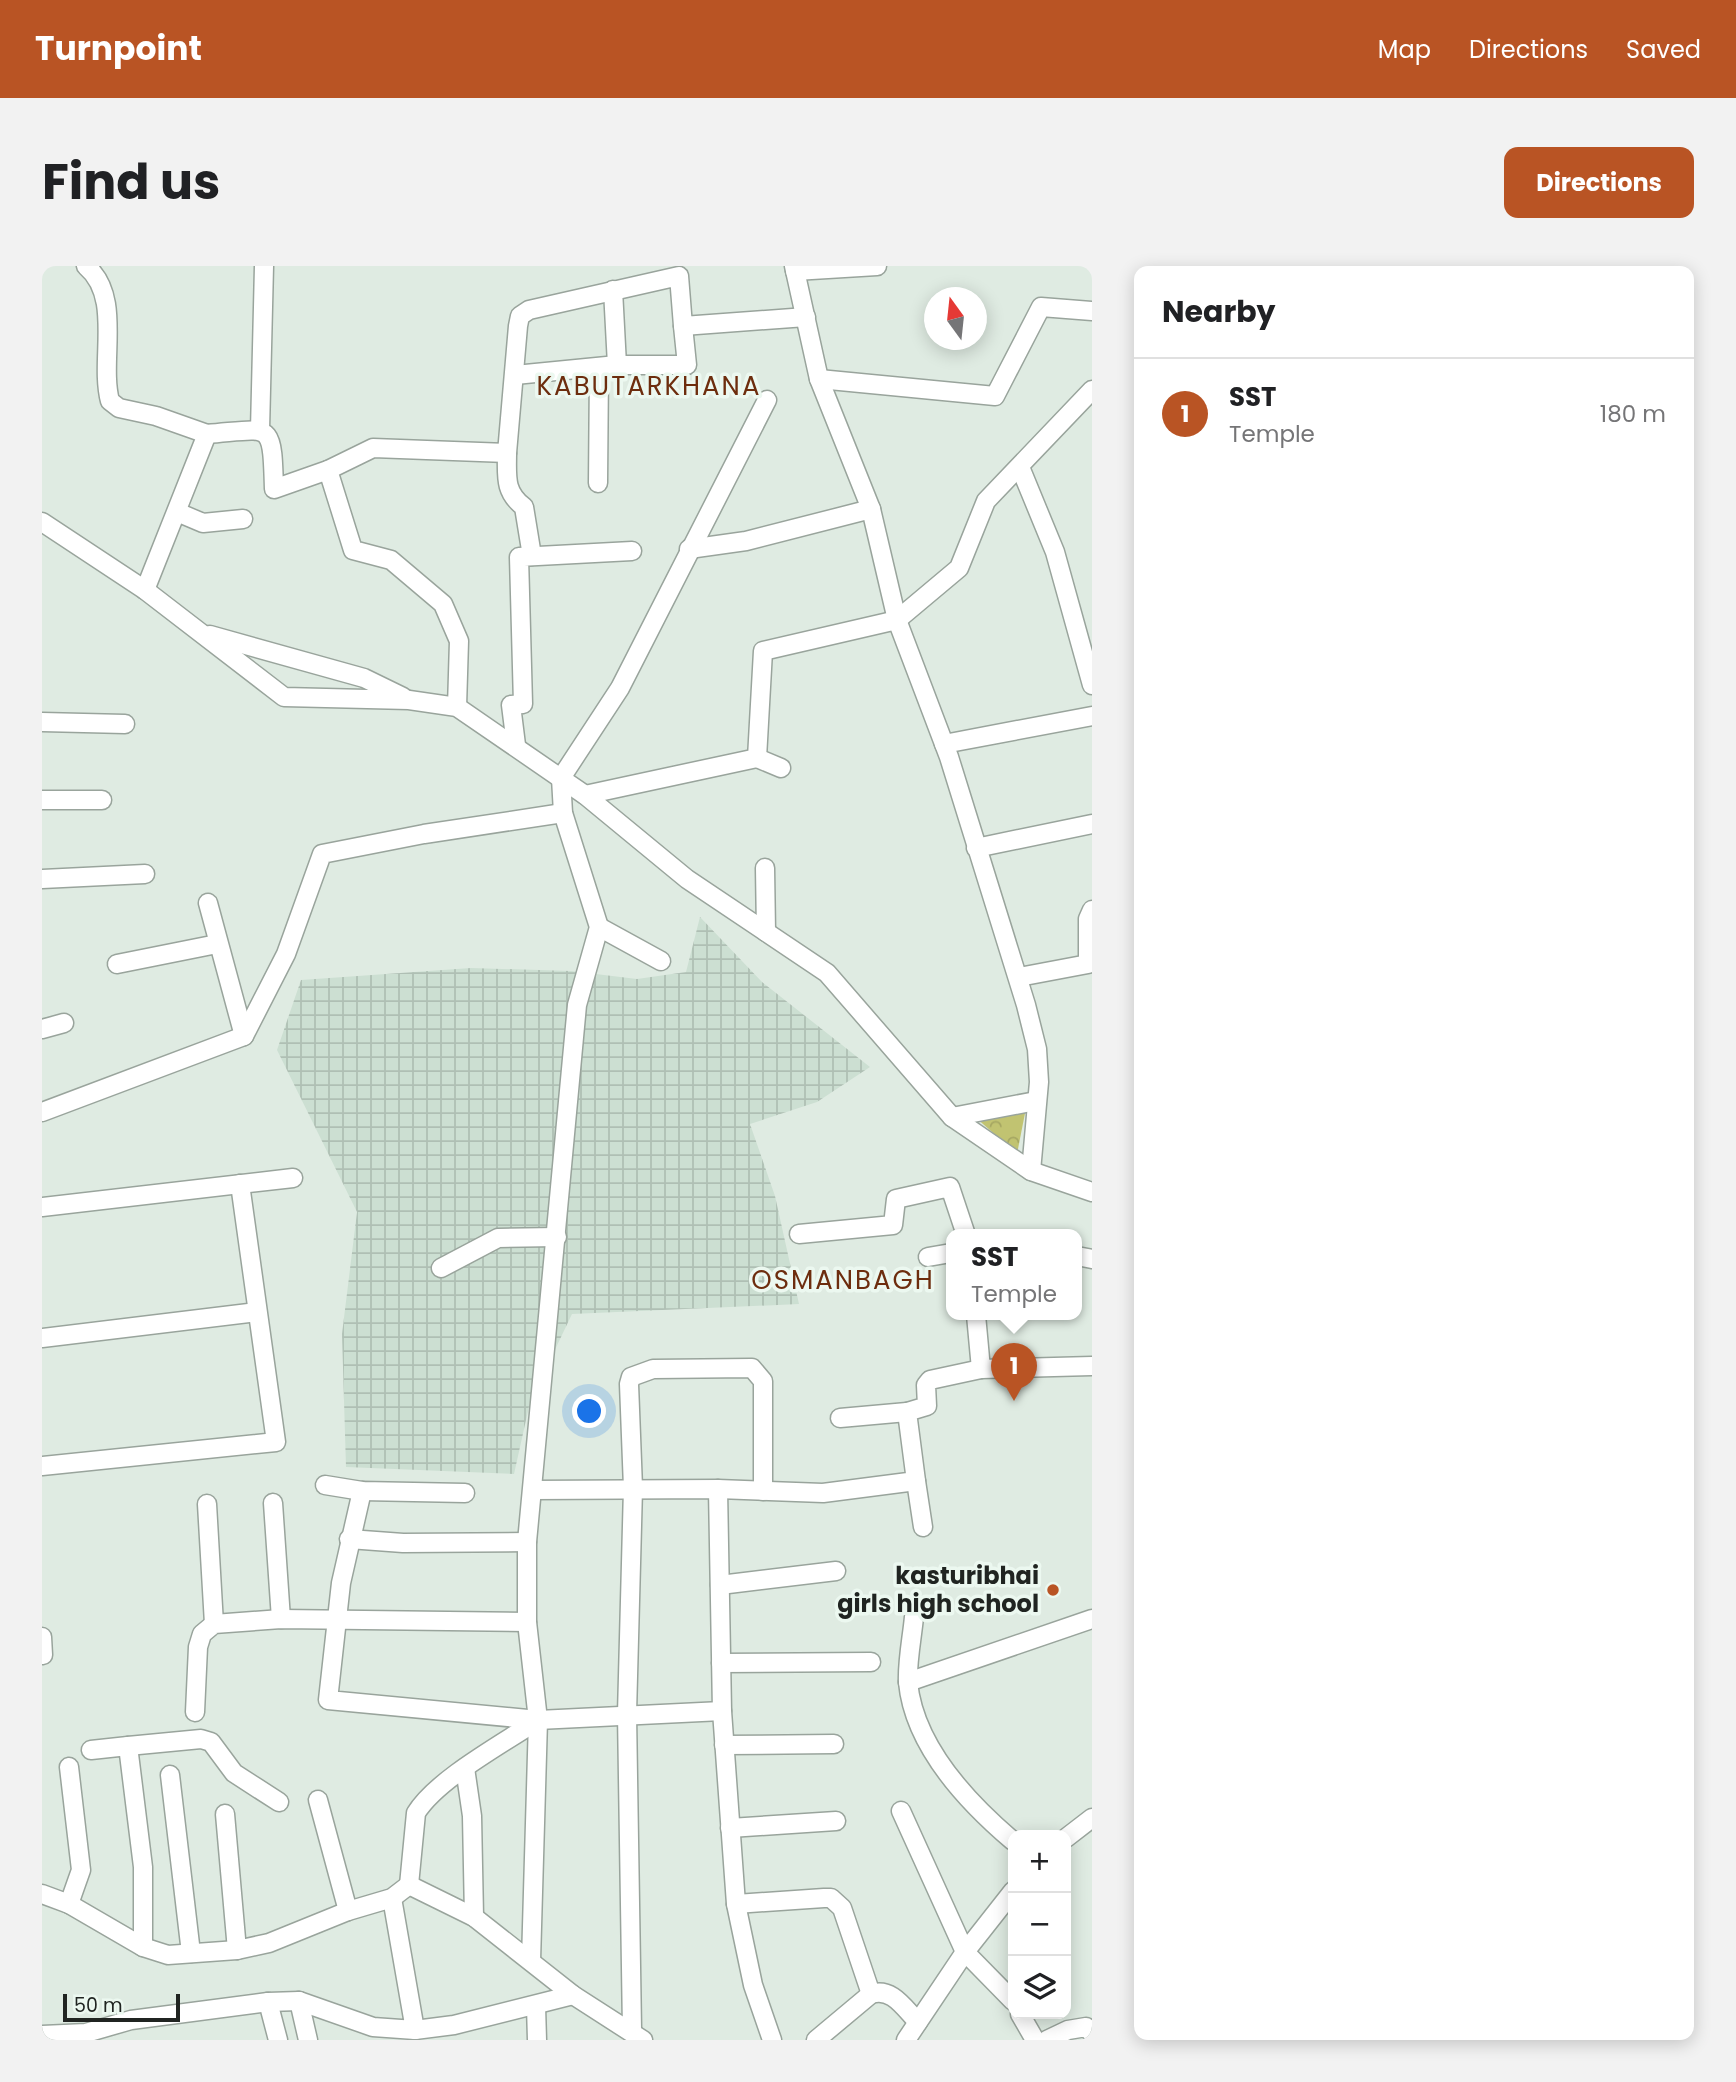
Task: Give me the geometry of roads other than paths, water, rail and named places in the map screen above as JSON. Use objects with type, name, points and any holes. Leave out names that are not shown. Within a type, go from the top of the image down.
[{"type":"street","points":[[86,266],[97,275],[107,310],[110,401],[119,408],[156,416],[207,434],[260,430],[268,435],[273,444],[274,489],[328,470],[373,448],[507,453]]},
{"type":"street","points":[[260,430],[264,266]]},
{"type":"street","points":[[877,266],[795,269],[819,379],[871,509],[897,620],[944,744],[1019,977],[1037,1049],[1039,1082],[1031,1171]]},
{"type":"street","points":[[515,375],[617,365],[687,365],[678,271],[528,310],[520,316],[507,453],[507,486],[513,498],[524,507],[532,556]]},
{"type":"street","points":[[613,290],[617,365]]},
{"type":"street","points":[[819,379],[995,396],[1041,307],[1092,311]]},
{"type":"street","points":[[683,326],[806,317]]},
{"type":"street","points":[[598,368],[598,483]]},
{"type":"street","points":[[757,758],[763,652],[897,620],[959,568],[986,501],[1092,390]]},
{"type":"street","points":[[531,1961],[538,1720],[527,1622],[527,1542],[578,1005],[599,927],[563,813],[561,778],[620,688],[767,400]]},
{"type":"street","points":[[145,590],[207,434]]},
{"type":"street","points":[[1020,467],[1055,552],[1092,685]]},
{"type":"street","points":[[328,470],[353,550],[391,560],[443,604],[459,641],[457,707]]},
{"type":"street","points":[[690,549],[746,541],[871,509]]},
{"type":"street","points":[[177,512],[203,523],[243,519]]},
{"type":"street","points":[[42,522],[145,590],[284,697],[409,700],[457,707],[585,795],[687,879],[827,973],[952,1117],[1031,1171],[1092,1192]]},
{"type":"street","points":[[516,746],[511,705],[523,704],[519,557],[632,551]]},
{"type":"street","points":[[204,633],[353,674],[409,700]]},
{"type":"street","points":[[944,744],[1092,716]]},
{"type":"street","points":[[42,722],[125,723]]},
{"type":"street","points":[[585,795],[757,758],[781,768]]},
{"type":"street","points":[[42,800],[102,800]]},
{"type":"street","points":[[42,1112],[244,1036],[286,954],[322,854],[424,834],[563,813]]},
{"type":"street","points":[[976,848],[1092,824]]},
{"type":"street","points":[[765,868],[766,932]]},
{"type":"street","points":[[42,879],[145,874]]},
{"type":"street","points":[[208,903],[244,1036]]},
{"type":"street","points":[[1019,977],[1088,964],[1087,919],[1092,910]]},
{"type":"street","points":[[599,927],[661,961]]},
{"type":"street","points":[[117,964],[217,944]]},
{"type":"street","points":[[42,1029],[64,1023]]},
{"type":"street","points":[[952,1117],[1036,1101]]},
{"type":"street","points":[[42,1207],[293,1178]]},
{"type":"street","points":[[42,1466],[276,1442],[240,1184]]},
{"type":"street","points":[[799,1234],[893,1225],[896,1199],[950,1187],[964,1229]]},
{"type":"street","points":[[441,1268],[498,1238],[557,1237]]},
{"type":"street","points":[[928,1257],[946,1254]]},
{"type":"street","points":[[42,1338],[257,1312]]},
{"type":"street","points":[[976,1320],[981,1369]]},
{"type":"street","points":[[840,1418],[907,1412],[927,1406],[926,1385],[930,1380],[981,1369],[1092,1366]]},
{"type":"street","points":[[638,2035],[627,1714],[633,1488],[629,1384],[631,1377],[653,1369],[752,1368],[763,1381],[763,1491]]},
{"type":"street","points":[[907,1412],[923,1527]]},
{"type":"street","points":[[533,1490],[633,1488],[823,1493],[916,1481]]},
{"type":"street","points":[[325,1485],[362,1491],[465,1493]]},
{"type":"street","points":[[718,1489],[722,1711],[736,1904],[753,1985],[772,2040]]},
{"type":"street","points":[[362,1491],[349,1539],[335,1620],[328,1700],[538,1720],[722,1711]]},
{"type":"street","points":[[273,1503],[281,1619]]},
{"type":"street","points":[[207,1504],[214,1625]]},
{"type":"street","points":[[349,1539],[403,1543],[527,1542]]},
{"type":"street","points":[[720,1585],[836,1571]]},
{"type":"street","points":[[914,1617],[908,1682],[921,1726],[941,1764],[979,1813],[1008,1837]]},
{"type":"street","points":[[195,1712],[198,1647],[202,1634],[214,1625],[281,1619],[527,1622]]},
{"type":"street","points":[[908,1682],[1092,1619]]},
{"type":"street","points":[[42,1637],[43,1655]]},
{"type":"street","points":[[721,1663],[871,1662]]},
{"type":"street","points":[[42,1894],[69,1903],[143,1947],[168,1955],[237,1950],[269,1943],[348,1911],[392,1898],[409,1885],[416,1813],[428,1797],[538,1720]]},
{"type":"street","points":[[91,1750],[201,1739],[211,1742],[234,1773],[279,1802]]},
{"type":"street","points":[[724,1745],[834,1744]]},
{"type":"street","points":[[128,1746],[143,1867],[143,1947]]},
{"type":"street","points":[[69,1767],[81,1870],[69,1903]]},
{"type":"street","points":[[465,1769],[472,1816],[474,1917]]},
{"type":"street","points":[[170,1775],[191,1953]]},
{"type":"street","points":[[318,1800],[348,1911]]},
{"type":"street","points":[[901,1811],[965,1952],[1008,1996]]},
{"type":"street","points":[[225,1814],[237,1950]]},
{"type":"street","points":[[1071,1834],[1092,1818]]},
{"type":"street","points":[[730,1828],[836,1821]]},
{"type":"street","points":[[409,1885],[474,1917],[573,1995],[638,2035]]},
{"type":"street","points":[[906,2040],[965,1952],[1011,1893]]},
{"type":"street","points":[[392,1898],[415,2029]]},
{"type":"street","points":[[736,1904],[824,1898],[837,1902],[842,1908],[871,1994]]},
{"type":"street","points":[[816,2040],[871,1994],[888,1992],[918,2022]]},
{"type":"street","points":[[42,2035],[86,2032],[131,2020],[268,2002],[299,2001],[375,2034],[454,2025],[573,1995]]},
{"type":"street","points":[[299,2001],[308,2040]]},
{"type":"street","points":[[268,2002],[278,2040]]},
{"type":"street","points":[[536,2006],[537,2040]]},
{"type":"street","points":[[1023,2019],[1035,2040]]},
{"type":"street","points":[[1047,2040],[1085,2030]]},
{"type":"place","name":"SST","points":[[1014,1401]]},
{"type":"place","name":"kasturibhai girls high school","points":[[1053,1590]]},
{"type":"district","name":"KABUTARKHANA","points":[[649,386]]},
{"type":"district","name":"OSMANBAGH","points":[[843,1280]]}]
